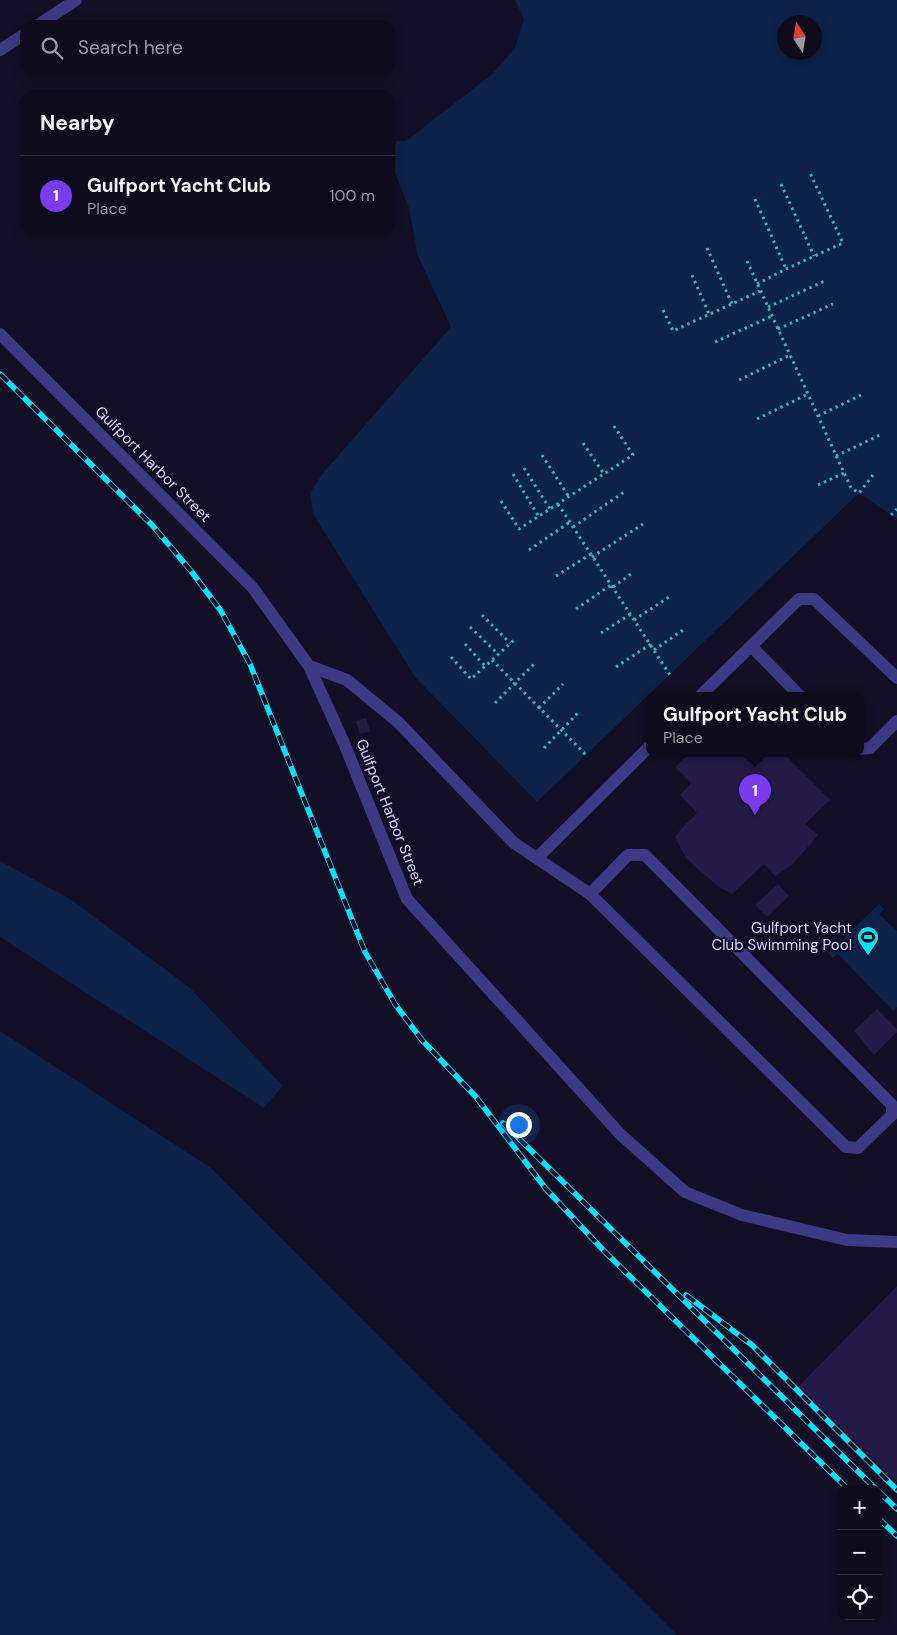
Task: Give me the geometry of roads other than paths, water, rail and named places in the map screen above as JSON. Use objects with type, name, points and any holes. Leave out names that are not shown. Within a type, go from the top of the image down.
[{"type":"street","points":[[46,20],[76,0]]},
{"type":"street","points":[[0,50],[20,37]]},
{"type":"street","name":"Gulfport Harbor Street","points":[[0,334],[253,588],[309,666],[344,743],[407,899],[622,1135],[685,1192],[742,1215],[847,1240],[897,1242]]},
{"type":"street","points":[[704,692],[799,599],[814,599],[897,678]]},
{"type":"street","points":[[751,646],[796,692]]},
{"type":"street","points":[[309,666],[347,680],[398,722],[514,843],[590,894],[846,1148],[858,1148],[892,1114],[892,1105],[645,855],[628,855],[590,894]]},
{"type":"street","points":[[864,749],[870,748],[897,721]]},
{"type":"street","points":[[537,858],[646,750]]},
{"type":"water","points":[[515,0],[897,0],[897,519],[859,493],[652,692],[646,692],[646,697],[537,802],[415,677],[313,514],[310,493],[323,473],[451,327],[418,256],[409,208],[395,173],[395,146],[397,141],[406,141],[491,75],[515,48],[524,19]]},
{"type":"water","points":[[0,861],[70,899],[189,987],[283,1086],[211,1168],[677,1635],[0,1635]]},
{"type":"water","name":"Gulfport Yacht Club Swimming Pool","points":[[879,904],[884,909],[879,914],[897,931],[897,1007],[893,1011],[838,954],[833,958],[828,953]]},
{"type":"railway","points":[[0,374],[153,526],[191,571],[221,611],[250,664],[365,952],[395,1004],[422,1040],[476,1097],[546,1189],[605,1252],[844,1485]]},
{"type":"railway","points":[[503,1123],[872,1485]]},
{"type":"railway","points":[[686,1295],[752,1345],[897,1490]]},
{"type":"railway","points":[[882,1495],[897,1509]]},
{"type":"railway","points":[[882,1522],[897,1536]]},
{"type":"place","name":"Gulfport Yacht Club","points":[[755,815]]},
{"type":"place","name":"Gulfport Yacht Club Swimming Pool","points":[[868,956]]}]
